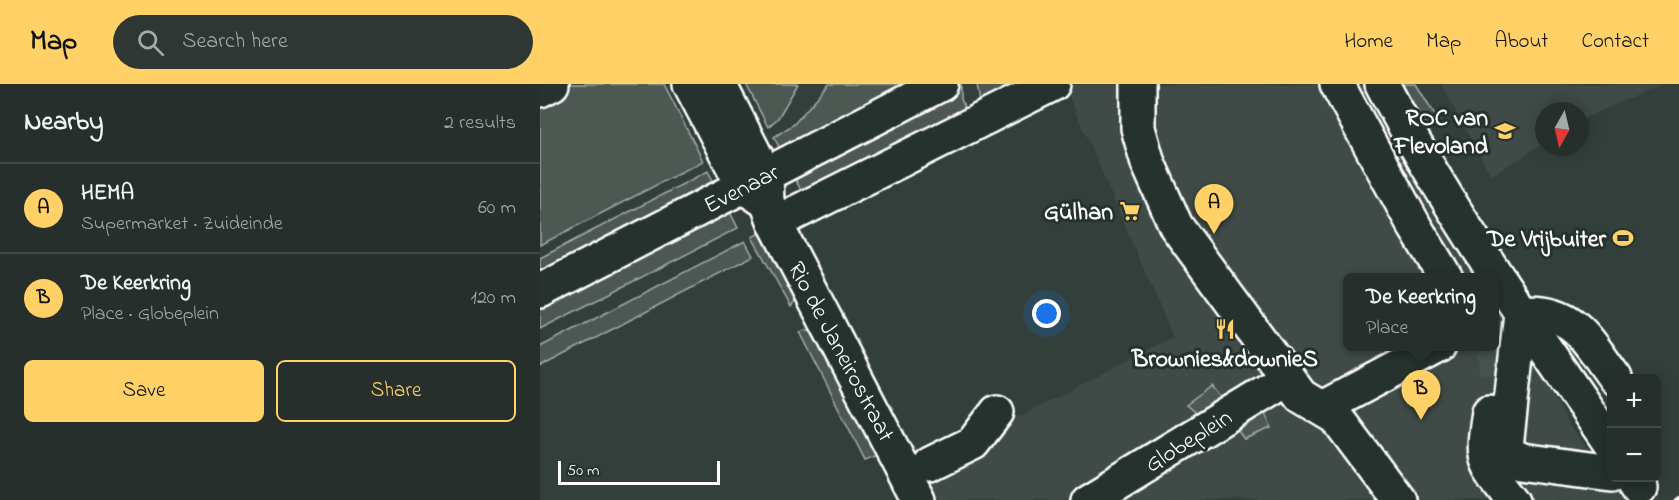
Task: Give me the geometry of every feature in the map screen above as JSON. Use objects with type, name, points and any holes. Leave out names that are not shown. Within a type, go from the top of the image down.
[{"type":"street","points":[[540,90],[552,84]]},
{"type":"street","points":[[690,84],[763,197]]},
{"type":"street","points":[[719,84],[763,197]]},
{"type":"street","name":"Evenaar","points":[[540,291],[763,197],[941,84]]},
{"type":"street","points":[[763,197],[1053,84]]},
{"type":"street","points":[[1137,84],[1138,128],[1172,229],[1256,333],[1300,396],[1329,413],[1398,500]]},
{"type":"street","points":[[1337,84],[1415,227],[1443,273]]},
{"type":"street","points":[[1382,84],[1408,134],[1495,273]]},
{"type":"street","name":"Rio de Janeirostraat","points":[[763,197],[919,500]]},
{"type":"street","points":[[1499,279],[1607,440]]},
{"type":"street","points":[[1521,314],[1552,314],[1569,321],[1577,328],[1612,374]]},
{"type":"street","points":[[1521,314],[1506,447],[1510,453],[1522,460],[1607,475]]},
{"type":"street","points":[[1329,413],[1431,351]]},
{"type":"street","name":"Globeplein","points":[[1088,500],[1288,378]]},
{"type":"street","points":[[1493,388],[1485,456],[1487,464],[1514,500]]},
{"type":"street","points":[[930,465],[973,443],[997,412]]},
{"type":"shaded area","points":[[564,84],[664,84],[703,161],[540,245],[540,96]]},
{"type":"shaded area","points":[[746,84],[798,84],[778,118],[768,127]]},
{"type":"shaded area","points":[[829,84],[930,84],[785,159],[774,137],[794,124]]},
{"type":"shaded area","points":[[957,84],[961,84],[961,99],[966,111],[803,194],[793,175]]},
{"type":"shaded area","points":[[977,84],[1018,84],[980,103]]},
{"type":"shaded area","points":[[1361,84],[1486,273],[1343,273],[1343,351],[1499,351],[1499,294],[1569,426],[1607,472],[1607,482],[1615,482],[1630,500],[897,500],[891,483],[1173,337],[1064,85]]},
{"type":"shaded area","points":[[1394,84],[1416,84],[1439,121],[1420,133]]},
{"type":"shaded area","name":"ROC van Flevoland","points":[[1441,84],[1663,84],[1589,116],[1589,102],[1535,102],[1535,149],[1491,176]]},
{"type":"shaded area","points":[[708,171],[720,194],[540,285],[540,258]]},
{"type":"shaded area","points":[[725,202],[738,228],[540,329],[540,299]]},
{"type":"shaded area","points":[[768,229],[798,298],[791,307],[752,237]]},
{"type":"shaded area","points":[[745,241],[753,256],[540,367],[540,347]]},
{"type":"shaded area","points":[[813,330],[877,455],[865,460],[800,332]]},
{"type":"shaded area","points":[[1212,386],[1222,398],[1197,414],[1186,405]]},
{"type":"shaded area","points":[[1265,413],[1271,428],[1244,439],[1238,431]]},
{"type":"tunnel","points":[[1493,388],[1498,356],[1494,351]]},
{"type":"place","name":"ROC van Flevoland","points":[[1505,131]]},
{"type":"place","name":"Gülhan","points":[[1130,211]]},
{"type":"place","name":"HEMA","points":[[1214,234]]},
{"type":"place","name":"De Vrijbuiter","points":[[1623,238]]},
{"type":"place","name":"Brownies&downieS","points":[[1225,329]]},
{"type":"place","name":"De Keerkring","points":[[1421,420]]}]
